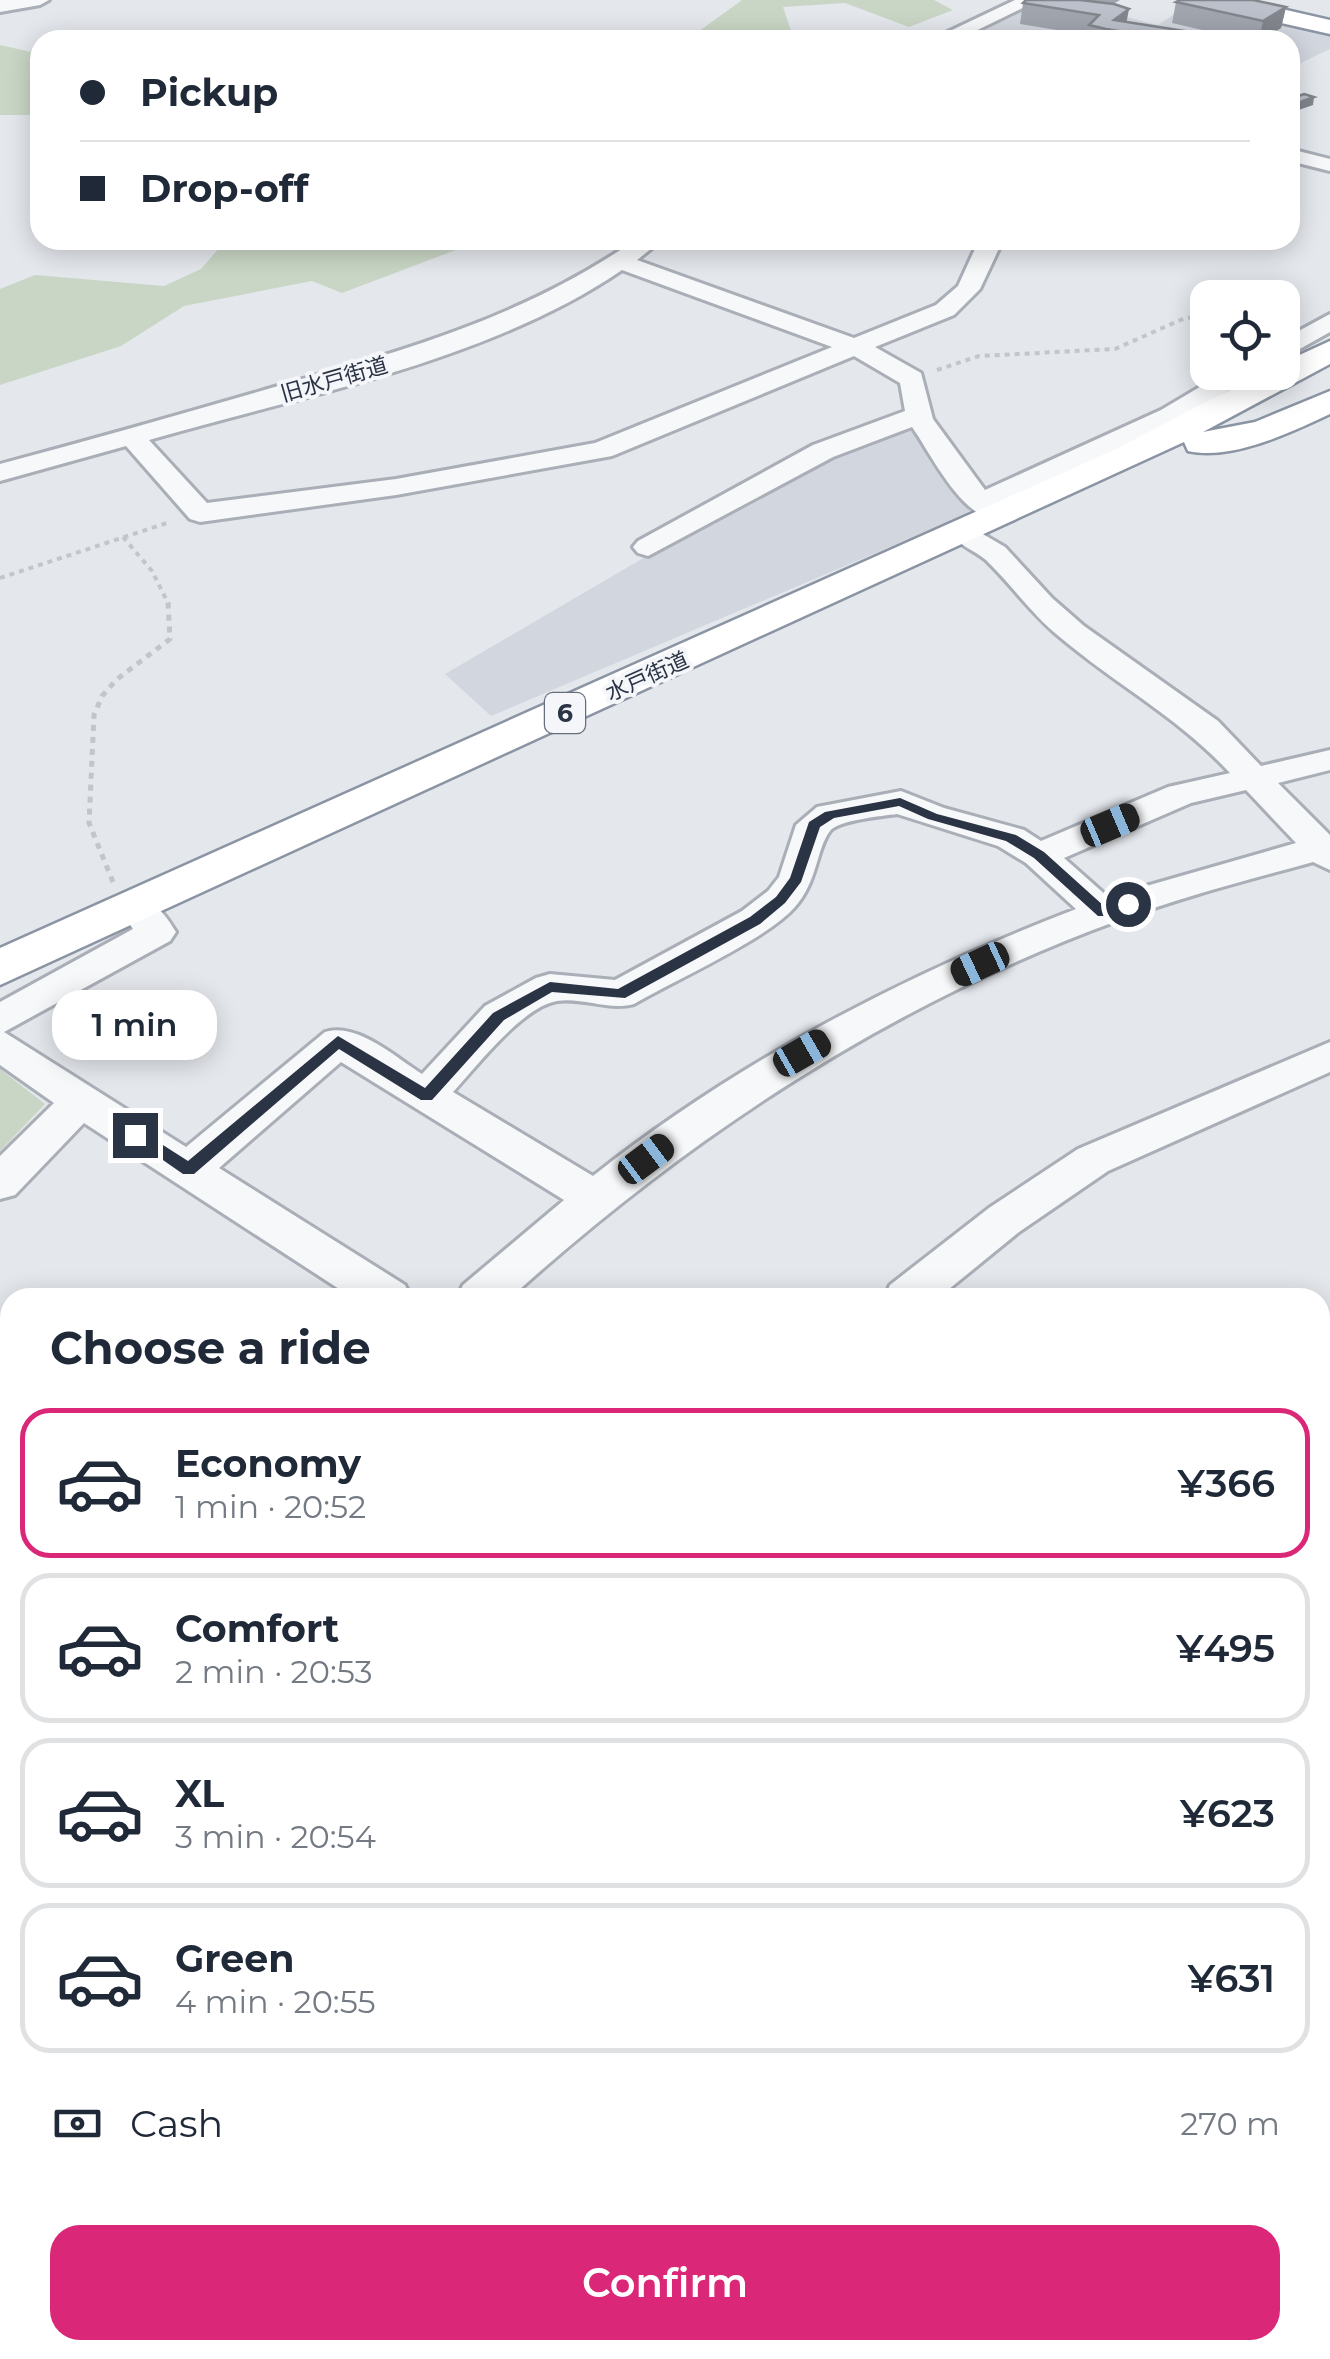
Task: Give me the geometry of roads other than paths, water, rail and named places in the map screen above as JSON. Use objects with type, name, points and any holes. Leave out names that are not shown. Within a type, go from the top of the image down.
[{"type":"highway","points":[[1210,0],[1330,27]]},
{"type":"highway","points":[[1247,0],[1330,18]]},
{"type":"highway","name":"6","points":[[1129,457],[1330,351]]},
{"type":"highway","points":[[1129,457],[1265,431],[1330,401]]},
{"type":"highway","name":"水戸街道","points":[[0,968],[982,517],[1129,457]]},
{"type":"street","points":[[0,6],[40,0]]},
{"type":"street","points":[[963,30],[1030,0]]},
{"type":"street","points":[[1300,157],[1330,165]]},
{"type":"street","name":"旧水戸街道","points":[[0,474],[433,351],[493,330],[566,295],[637,250]]},
{"type":"street","points":[[132,437],[200,512],[396,486],[602,450],[946,310],[968,290],[986,250]]},
{"type":"street","points":[[490,1288],[594,1198],[697,1120],[850,1026],[1009,950],[1103,913],[1327,850],[1206,728],[1073,633],[1041,605],[996,553],[982,517],[919,415],[912,379],[858,348],[621,262]]},
{"type":"street","points":[[1300,339],[1330,321]]},
{"type":"street","points":[[982,517],[1214,390]]},
{"type":"street","points":[[648,548],[823,451],[919,415]]},
{"type":"street","points":[[1039,855],[1180,796],[1330,760]]},
{"type":"street","points":[[426,1096],[499,1016],[550,987],[620,994],[755,920],[780,900],[796,879],[814,825],[830,815],[900,802],[932,816],[1011,838],[1039,855],[1103,913]]},
{"type":"street","points":[[0,1019],[158,932],[136,908]]},
{"type":"street","points":[[189,1170],[338,1042],[594,1198]]},
{"type":"street","points":[[0,1045],[373,1288]]},
{"type":"street","points":[[919,1288],[1004,1220],[1092,1160],[1330,1056]]},
{"type":"street","points":[[0,1183],[81,1101]]}]
